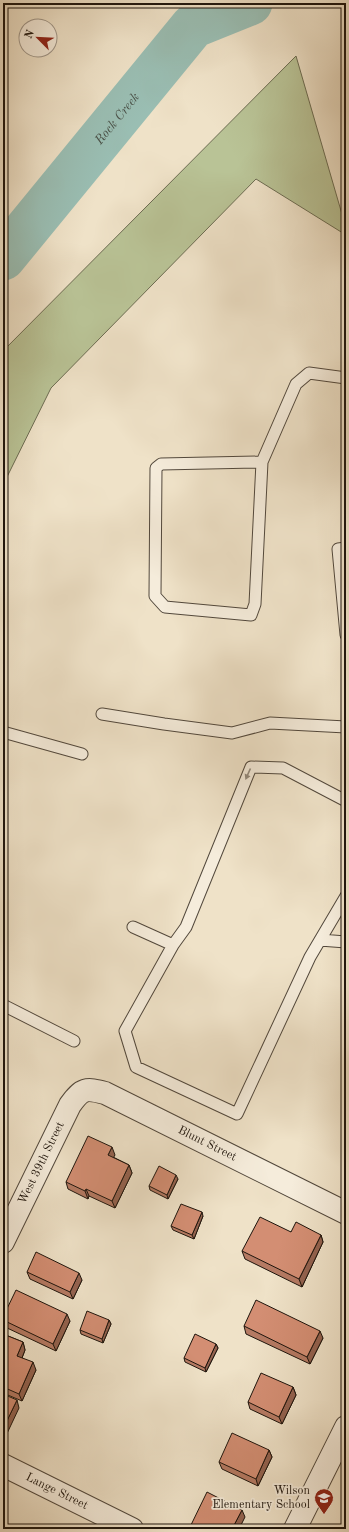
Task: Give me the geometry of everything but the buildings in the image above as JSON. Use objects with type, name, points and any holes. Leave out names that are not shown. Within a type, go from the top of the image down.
[{"type":"street","name":"Blunt Street","points":[[70,1104],[84,1090],[91,1089],[105,1093],[346,1213]]},
{"type":"street","name":"West 39th Street","points":[[3,1242],[70,1104]]},
{"type":"street","points":[[295,1529],[346,1427]]},
{"type":"street","name":"Lange Street","points":[[3,1465],[132,1529]]},
{"type":"lane","points":[[262,462],[161,464],[156,468],[155,596],[165,607],[251,615],[255,604],[262,462],[296,384],[309,373],[346,378]]},
{"type":"lane","points":[[346,548],[338,549],[346,635]]},
{"type":"lane","points":[[102,714],[232,733],[270,723],[346,728]]},
{"type":"lane","points":[[3,732],[82,754]]},
{"type":"lane","points":[[346,801],[283,768],[251,767],[186,927],[172,945],[125,1031],[136,1067],[237,1114],[310,957],[346,896]]},
{"type":"lane","points":[[133,927],[172,945]]},
{"type":"lane","points":[[320,940],[346,942]]},
{"type":"lane","points":[[3,1005],[74,1041]]},
{"type":"green space","points":[[296,56],[346,228],[346,235],[256,179],[51,388],[3,485],[3,351]]},
{"type":"waterway","name":"Rock Creek","points":[[3,258],[193,26],[250,3]]},
{"type":"place","name":"Wilson Elementary School","points":[[324,1515]]}]
